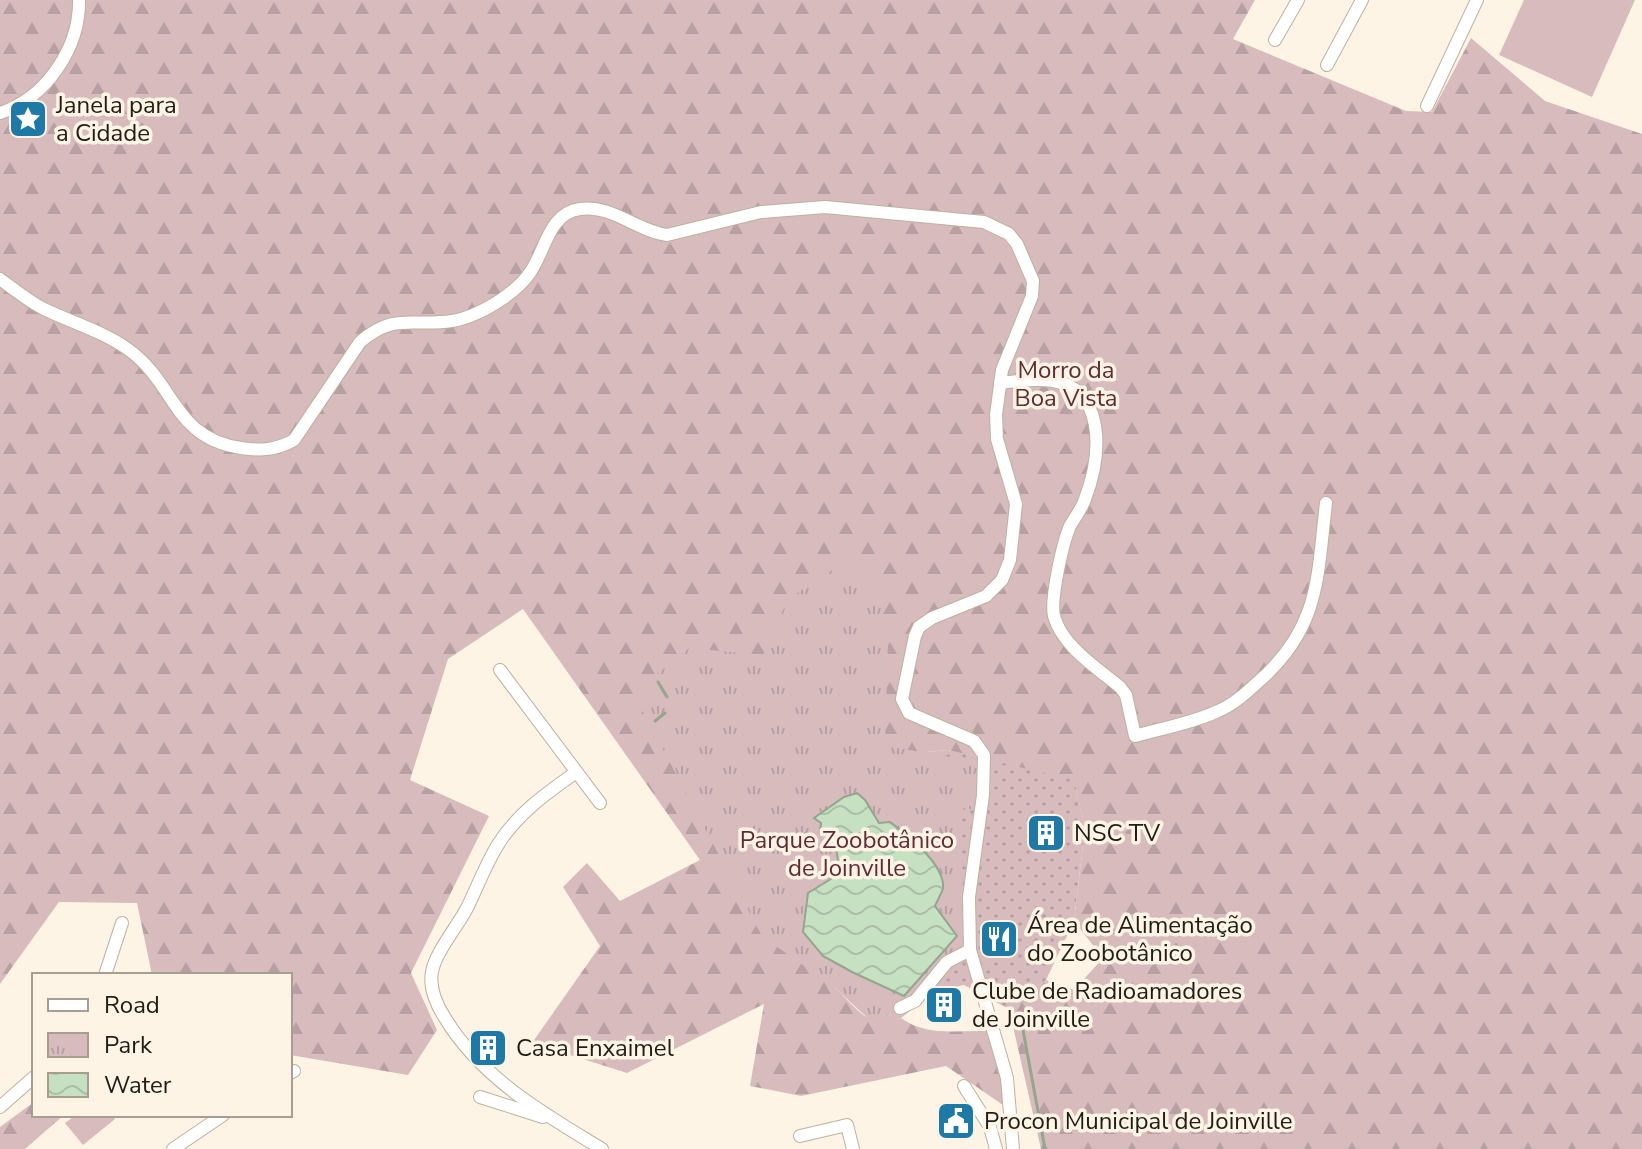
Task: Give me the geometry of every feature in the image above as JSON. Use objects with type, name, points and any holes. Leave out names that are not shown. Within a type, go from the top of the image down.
[{"type":"street","points":[[0,113],[30,99],[52,75],[74,34],[79,0]]},
{"type":"street","points":[[1275,40],[1298,0]]},
{"type":"street","points":[[1327,65],[1362,0]]},
{"type":"street","points":[[1427,106],[1477,0]]},
{"type":"street","points":[[0,279],[43,309],[95,330],[130,351],[149,367],[194,430],[225,446],[259,450],[283,446],[294,440],[360,342],[373,330],[406,321],[454,321],[478,313],[501,300],[528,276],[552,229],[568,213],[580,209],[609,213],[652,233],[667,235],[761,212],[825,207],[964,219],[984,222],[1009,234],[1025,257],[1033,281],[1028,310],[1006,360],[1000,383],[997,439],[1016,504],[1007,570],[986,596],[932,618],[919,627],[902,699],[909,713],[974,741],[984,755],[983,795],[969,897],[970,950],[1007,1078],[1013,1149]]},
{"type":"street","points":[[1000,383],[1043,379],[1058,381],[1087,399],[1094,413],[1097,442],[1092,478],[1084,503],[1069,528],[1053,596],[1053,613],[1058,628],[1070,643],[1126,695],[1135,736],[1223,709],[1271,671],[1298,638],[1308,616],[1317,578],[1326,503]]},
{"type":"street","points":[[500,670],[600,803]]},
{"type":"street","points":[[575,773],[523,813],[503,837],[432,973],[433,990],[439,1009],[466,1050],[499,1082],[602,1149]]},
{"type":"street","points":[[106,973],[122,923]]},
{"type":"street","points":[[900,1008],[915,1001],[947,962],[970,950]]},
{"type":"street","points":[[0,1107],[32,1079]]},
{"type":"street","points":[[964,1086],[990,1127],[996,1149]]},
{"type":"street","points":[[480,1097],[557,1122]]},
{"type":"street","points":[[173,1149],[220,1117]]},
{"type":"street","points":[[800,1136],[847,1125],[853,1149]]},
{"type":"green space","name":"Morro da Boa Vista","points":[[0,0],[1255,0],[1233,39],[1406,111],[1432,112],[1471,38],[1545,101],[1642,134],[1642,1149],[1041,1149],[1009,1009],[1046,980],[1074,990],[1103,958],[1074,921],[1085,828],[1074,780],[948,750],[881,756],[835,988],[872,1020],[890,1022],[901,1018],[932,1030],[987,1031],[1002,1076],[1006,1107],[946,1066],[801,1096],[750,1086],[764,1004],[627,1073],[532,1043],[600,946],[563,887],[587,863],[620,901],[700,860],[523,609],[448,659],[410,780],[489,816],[411,973],[437,1030],[408,1075],[292,1055],[292,973],[152,973],[137,903],[59,902],[0,984]]},
{"type":"green space","points":[[1524,0],[1635,0],[1592,97],[1499,55]]},
{"type":"green space","name":"Parque Zoobotânico de Joinville","points":[[852,557],[877,584],[888,641],[885,746],[975,761],[982,775],[980,808],[959,810],[966,948],[902,1016],[889,1024],[872,1022],[835,988],[762,936],[641,708],[642,686],[689,648],[763,655],[788,599]]},
{"type":"green space","points":[[948,750],[1074,779],[1085,828],[1074,921],[1046,980],[1009,1009],[964,985],[935,991],[889,1024],[881,756]]},
{"type":"green space","points":[[32,1103],[32,1117],[62,1117],[25,1149],[0,1149],[0,1127]]},
{"type":"green space","points":[[73,1117],[115,1119],[83,1145],[65,1123]]},
{"type":"water","points":[[857,793],[879,823],[890,822],[932,860],[943,888],[935,906],[957,936],[904,996],[823,956],[803,932],[808,893],[839,874],[837,853],[825,833],[820,833],[821,823],[814,818],[844,797]]},
{"type":"waterway","points":[[658,682],[667,697]]},
{"type":"waterway","points":[[655,721],[665,713]]},
{"type":"waterway","points":[[1020,1014],[1045,1149]]},
{"type":"place","name":"Janela para a Cidade","points":[[28,119]]},
{"type":"place","name":"NSC TV","points":[[1046,833]]},
{"type":"place","name":"Área de Alimentação do Zoobotânico","points":[[999,939]]},
{"type":"place","name":"Clube de Radioamadores de Joinville","points":[[944,1005]]},
{"type":"place","name":"Casa Enxaimel","points":[[488,1048]]},
{"type":"place","name":"Procon Municipal de Joinville","points":[[956,1121]]}]
